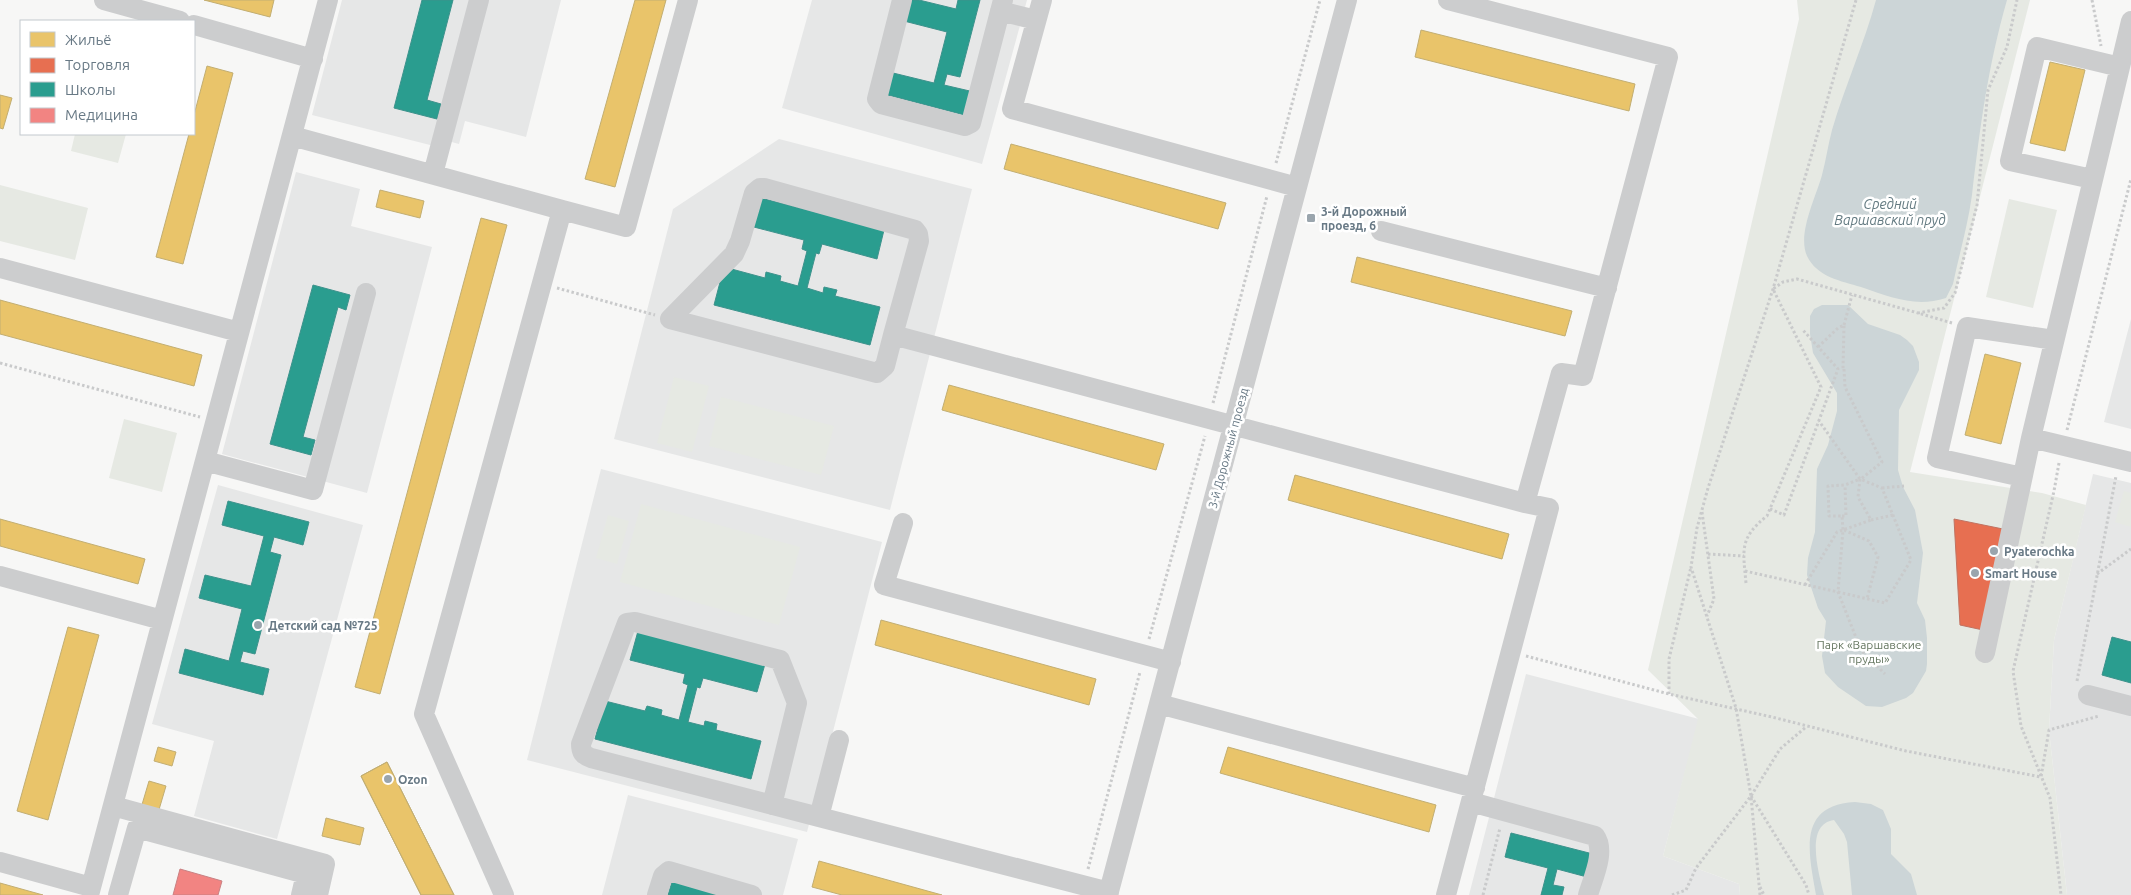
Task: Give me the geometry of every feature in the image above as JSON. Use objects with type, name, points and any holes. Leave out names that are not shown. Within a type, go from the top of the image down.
[{"type":"street","points":[[104,0],[176,20]]},
{"type":"street","points":[[92,884],[328,0]]},
{"type":"street","points":[[433,174],[479,0]]},
{"type":"street","points":[[292,136],[626,227],[688,0]]},
{"type":"street","points":[[902,0],[877,99],[881,104],[965,126],[971,123],[1001,5],[1036,20]]},
{"type":"street","points":[[1042,0],[1012,109],[1297,187]]},
{"type":"street","name":"3-й Дорожный проезд","points":[[1109,893],[1346,0]]},
{"type":"street","points":[[1448,0],[1668,57],[1583,376],[1561,373],[1525,503]]},
{"type":"street","points":[[1985,654],[2022,477],[2092,179],[2122,91],[2112,65],[2131,21]]},
{"type":"street","points":[[195,25],[313,59]]},
{"type":"street","points":[[2092,179],[2010,161],[2037,47],[2112,65]]},
{"type":"street","points":[[760,188],[915,230],[919,240],[893,335],[885,366],[882,371],[871,373],[670,319],[734,254],[740,241],[754,193],[760,188]]},
{"type":"street","points":[[504,895],[424,714],[562,210]]},
{"type":"street","points":[[1381,231],[1607,288]]},
{"type":"street","points":[[0,268],[239,332]]},
{"type":"street","points":[[205,461],[313,490],[366,294]]},
{"type":"street","points":[[2022,477],[1937,458],[1966,327],[2054,340]]},
{"type":"street","points":[[893,335],[1548,508],[1446,895]]},
{"type":"street","points":[[2031,438],[2125,461]]},
{"type":"street","points":[[903,523],[884,585],[1170,662]]},
{"type":"street","points":[[0,576],[162,620]]},
{"type":"street","points":[[772,805],[797,703],[780,660],[635,622],[627,623],[582,744],[583,753],[591,758],[1109,893]]},
{"type":"street","points":[[2088,695],[2131,706]]},
{"type":"street","points":[[1159,704],[1473,795],[1505,811],[1589,833],[1595,836],[1599,842],[1600,851],[1588,895]]},
{"type":"street","points":[[819,817],[839,740]]},
{"type":"street","points":[[113,806],[325,864],[318,895]]},
{"type":"street","points":[[0,862],[92,884],[120,887],[137,828],[306,874],[301,895]]},
{"type":"street","points":[[657,895],[663,876],[669,871],[752,895]]},
{"type":"path","points":[[1083,885],[1320,0]]},
{"type":"path","points":[[1669,694],[1669,659],[1691,567],[1702,509],[1773,289],[1856,0]]},
{"type":"path","points":[[1918,313],[1944,308],[1955,293],[1976,205],[1988,90],[2007,47],[2018,0]]},
{"type":"path","points":[[2092,0],[2112,65]]},
{"type":"path","points":[[2061,895],[2050,798],[2021,726],[2013,671],[2063,446],[2131,179]]},
{"type":"path","points":[[1773,289],[1783,282],[1798,279],[1966,327]]},
{"type":"path","points":[[542,284],[670,319]]},
{"type":"path","points":[[1746,583],[1743,545],[1754,526],[1767,516],[1770,510],[1821,387],[1773,289]]},
{"type":"path","points":[[1845,485],[1846,516],[1830,516],[1828,486],[1845,485],[1860,479],[1882,462],[1845,387],[1844,325],[1852,294]]},
{"type":"path","points":[[1818,347],[1838,328],[1844,325]]},
{"type":"path","points":[[1802,329],[1838,370]]},
{"type":"path","points":[[0,363],[216,421]]},
{"type":"path","points":[[1838,370],[1844,369]]},
{"type":"path","points":[[1770,510],[1784,515],[1838,370]]},
{"type":"path","points":[[1819,421],[1860,479],[1882,488],[1904,486]]},
{"type":"path","points":[[2088,695],[2078,686],[2076,675],[2096,575],[2125,461]]},
{"type":"path","points":[[1860,479],[1858,497],[1871,520]]},
{"type":"path","points":[[1745,570],[1885,603],[1912,560],[1882,488]]},
{"type":"path","points":[[1702,509],[1714,598],[1707,617]]},
{"type":"path","points":[[1805,585],[1837,532],[1871,520],[1893,515]]},
{"type":"path","points":[[1842,516],[1843,530],[1838,592],[1861,650],[1885,674]]},
{"type":"path","points":[[1843,530],[1869,542],[1878,557],[1867,599]]},
{"type":"path","points":[[2096,575],[2131,549]]},
{"type":"path","points":[[1708,554],[1744,556]]},
{"type":"path","points":[[1691,567],[1736,708],[1751,796],[1760,895]]},
{"type":"path","points":[[1511,652],[1669,694],[1736,708],[1906,751],[2041,777]]},
{"type":"path","points":[[2041,777],[2048,730],[2104,715]]},
{"type":"path","points":[[1672,895],[1686,890],[1696,868],[1751,796],[1780,749],[1806,726]]},
{"type":"path","points":[[1751,796],[1806,884],[1809,895]]},
{"type":"path","points":[[1483,895],[1505,811]]},
{"type":"path","points":[[1758,884],[1764,895]]},
{"type":"shaded area","points":[[342,0],[561,0],[526,137],[465,121],[459,144],[437,138],[434,146],[312,115]]},
{"type":"shaded area","points":[[812,0],[1027,0],[982,164],[782,108]]},
{"type":"shaded area","points":[[779,139],[972,189],[890,510],[614,439],[673,209]]},
{"type":"shaded area","points":[[296,172],[360,189],[351,226],[432,247],[367,493],[222,454]]},
{"type":"shaded area","points":[[2131,319],[2131,429],[2104,422]]},
{"type":"shaded area","points":[[601,469],[882,542],[807,832],[527,760]]},
{"type":"shaded area","points":[[2093,474],[2131,483],[2131,895],[2067,895],[2049,730],[2054,640]]},
{"type":"shaded area","name":"Детский сад №725","points":[[218,485],[363,525],[277,839],[194,816],[214,741],[152,724]]},
{"type":"shaded area","points":[[1526,674],[1699,719],[1663,856],[1739,884],[1740,895],[1469,895]]},
{"type":"shaded area","points":[[628,795],[798,839],[783,895],[602,895]]},
{"type":"green space","name":"Парк «Варшавские пруды»","points":[[1797,0],[2030,0],[1910,472],[2042,493],[2086,505],[2054,640],[2049,730],[2067,895],[1740,895],[1739,884],[1663,856],[1698,719],[1648,670],[1799,19]]},
{"type":"green space","points":[[75,135],[126,135],[118,163],[71,151]]},
{"type":"green space","points":[[0,185],[88,208],[75,260],[0,241]]},
{"type":"green space","points":[[2009,199],[2057,210],[2033,308],[1986,297]]},
{"type":"green space","points":[[674,377],[709,386],[692,452],[657,443]]},
{"type":"green space","points":[[721,397],[834,426],[821,475],[709,446]]},
{"type":"green space","points":[[124,419],[177,433],[162,492],[109,478]]},
{"type":"green space","points":[[2124,491],[2131,493],[2131,527],[2115,522]]},
{"type":"green space","points":[[641,504],[800,547],[779,625],[620,582]]},
{"type":"green space","points":[[608,515],[629,521],[617,564],[596,558]]},
{"type":"water","name":"Средний Варшавский пруд","points":[[1876,0],[2007,0],[1990,73],[1966,229],[1953,284],[1946,298],[1935,301],[1913,302],[1903,300],[1830,277],[1811,263],[1805,247],[1804,237],[1808,215],[1822,175],[1832,130]]},
{"type":"water","points":[[1822,305],[1848,305],[1868,324],[1900,335],[1913,346],[1919,362],[1919,370],[1899,410],[1898,470],[1903,487],[1915,510],[1923,553],[1917,603],[1925,620],[1927,664],[1926,671],[1913,693],[1906,698],[1882,707],[1866,706],[1838,687],[1825,673],[1822,656],[1826,621],[1818,608],[1807,575],[1808,558],[1815,532],[1817,469],[1828,445],[1837,411],[1837,393],[1813,353],[1810,334],[1810,316],[1814,309]]},
{"type":"water","points":[[1855,802],[1871,804],[1883,810],[1891,829],[1891,854],[1911,874],[1917,895],[1852,895],[1847,842],[1834,820],[1825,824],[1819,830],[1816,840],[1817,863],[1824,895],[1816,895],[1810,848],[1811,834],[1815,822],[1823,812],[1836,805]]},
{"type":"building: Жильё","points":[[204,0],[274,0],[270,17]]},
{"type":"building: Жильё","points":[[635,0],[666,0],[615,187],[585,179]]},
{"type":"building: Жильё","points":[[1421,30],[1635,84],[1629,111],[1415,57]]},
{"type":"building: Жильё","points":[[2050,62],[2085,70],[2065,151],[2030,143]]},
{"type":"building: Жильё","points":[[207,66],[233,73],[183,264],[156,257],[189,135],[195,135],[195,111]]},
{"type":"building: Жильё","points":[[0,95],[12,98],[3,129],[0,128]]},
{"type":"building: Жильё","points":[[1011,144],[1226,203],[1218,229],[1004,169]]},
{"type":"building: Жильё","points":[[380,190],[424,201],[420,218],[376,207]]},
{"type":"building: Жильё","points":[[481,218],[507,225],[380,694],[355,687]]},
{"type":"building: Жильё","points":[[1357,257],[1572,311],[1565,336],[1351,282]]},
{"type":"building: Жильё","points":[[0,300],[202,355],[194,386],[0,334]]},
{"type":"building: Жильё","points":[[1985,354],[2021,363],[2001,444],[1965,435]]},
{"type":"building: Жильё","points":[[949,385],[1164,444],[1156,470],[942,410]]},
{"type":"building: Жильё","points":[[1295,475],[1509,534],[1502,559],[1288,500]]},
{"type":"building: Жильё","points":[[0,519],[145,559],[138,584],[0,546]]},
{"type":"building: Жильё","points":[[881,620],[1096,679],[1089,705],[875,645]]},
{"type":"building: Жильё","points":[[68,627],[99,635],[48,820],[17,811]]},
{"type":"building: Жильё","points":[[158,747],[176,752],[172,766],[154,761]]},
{"type":"building: Жильё","points":[[1228,747],[1436,805],[1429,832],[1220,773]]},
{"type":"building: Жильё","points":[[387,762],[454,895],[421,895],[361,776]]},
{"type":"building: Жильё","points":[[387,762],[454,895],[421,895],[361,776]]},
{"type":"building: Жильё","points":[[149,781],[166,786],[158,813],[141,808]]},
{"type":"building: Жильё","points":[[326,818],[364,828],[360,845],[322,836]]},
{"type":"building: Жильё","points":[[819,861],[942,895],[842,895],[812,887]]},
{"type":"building: Жильё","points":[[0,883],[25,890],[43,895],[0,895]]},
{"type":"building: Торговля","points":[[1954,519],[2003,529],[1983,630],[1960,625]]},
{"type":"building: Школы","points":[[422,0],[453,0],[427,100],[441,104],[437,119],[394,108]]},
{"type":"building: Школы","points":[[909,0],[919,0],[956,9],[958,0],[980,0],[960,77],[947,74],[944,85],[974,92],[968,116],[884,94],[889,72],[934,83],[947,32],[904,21]]},
{"type":"building: Школы","points":[[757,197],[884,230],[877,259],[822,244],[819,254],[816,253],[807,288],[823,293],[824,287],[837,290],[835,296],[880,307],[870,345],[714,305],[724,267],[765,278],[766,272],[781,276],[780,281],[798,286],[807,251],[802,249],[804,240],[750,226]]},
{"type":"building: Школы","points":[[313,285],[350,295],[346,310],[338,307],[303,437],[315,440],[311,455],[270,444]]},
{"type":"building: Школы","points":[[228,501],[309,522],[303,545],[274,537],[270,552],[281,555],[255,654],[243,651],[240,662],[269,669],[263,695],[179,673],[185,649],[229,661],[242,609],[199,598],[205,575],[251,586],[264,536],[222,525]]},
{"type":"building: Школы","points":[[638,631],[765,664],[757,692],[703,678],[700,688],[697,687],[688,722],[704,726],[705,721],[717,724],[716,730],[761,741],[751,779],[595,739],[605,701],[645,711],[647,706],[662,710],[661,715],[679,720],[688,685],[683,683],[685,674],[630,660]]},
{"type":"building: Школы","points":[[2112,637],[2131,642],[2131,683],[2102,675]]},
{"type":"building: Школы","points":[[1511,833],[1593,854],[1587,877],[1557,869],[1553,885],[1564,887],[1562,895],[1541,895],[1548,868],[1505,857]]},
{"type":"building: Школы","points":[[673,878],[730,895],[668,895]]},
{"type":"building: Медицина","points":[[180,869],[222,881],[218,895],[173,895]]},
{"type":"place","name":"3-й Дорожный проезд, 6","points":[[1311,218]]},
{"type":"place","name":"Pyaterochka","points":[[1994,551]]},
{"type":"place","name":"Smart House","points":[[1975,573]]},
{"type":"place","name":"Детский сад №725","points":[[258,625]]},
{"type":"place","name":"Ozon","points":[[388,779]]}]
